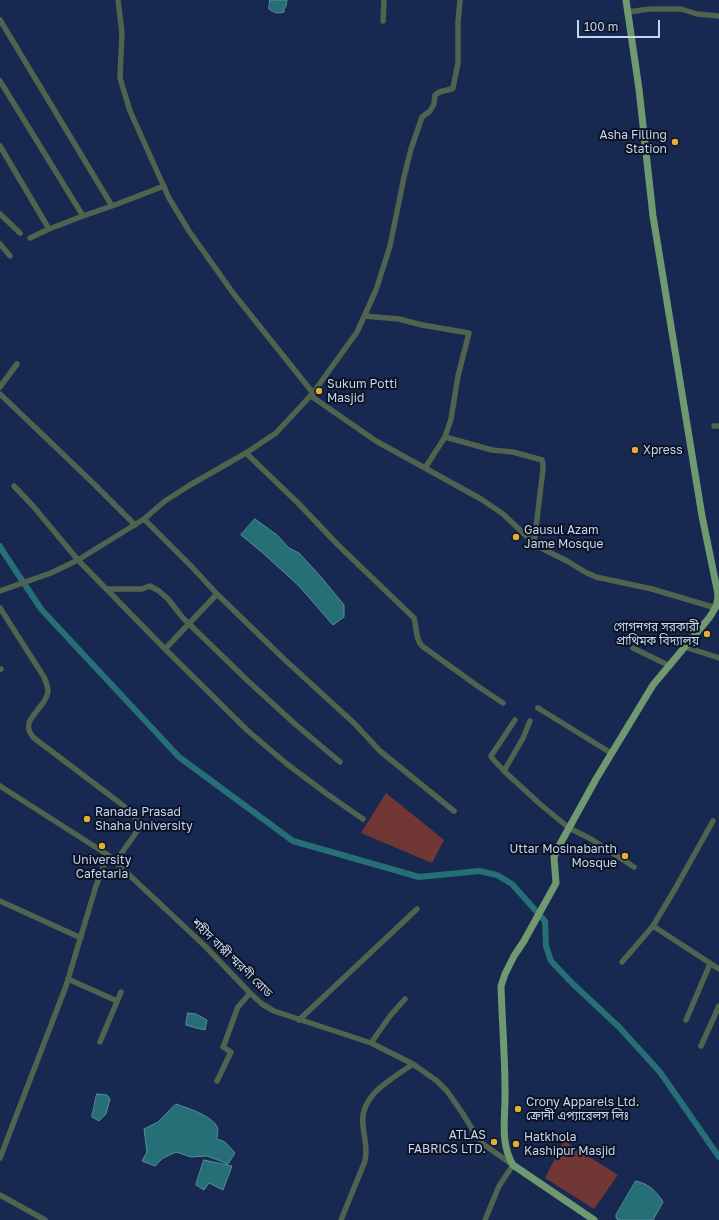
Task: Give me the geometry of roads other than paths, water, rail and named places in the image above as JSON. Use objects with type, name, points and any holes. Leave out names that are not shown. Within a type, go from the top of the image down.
[{"type":"main road","points":[[593,1220],[513,1165],[506,1152],[504,1140],[506,1091],[502,986],[505,974],[556,883],[554,857],[559,846],[611,753],[653,685],[716,608],[718,602],[653,216],[639,89],[626,0]]},
{"type":"street","points":[[118,0],[122,33],[120,78],[130,111],[169,198],[189,231],[233,293],[312,394],[376,441],[481,499],[503,514],[534,544],[585,572],[596,577],[652,588],[716,608]]},
{"type":"street","points":[[383,21],[384,0]]},
{"type":"street","points":[[0,591],[51,573],[78,560],[135,525],[165,500],[246,453],[276,433],[312,394],[357,332],[376,290],[390,246],[408,161],[422,117],[430,111],[434,104],[435,95],[440,91],[453,88],[458,63],[458,22],[460,0]]},
{"type":"street","points":[[628,12],[682,9],[697,14],[719,16]]},
{"type":"street","points":[[0,20],[112,206]]},
{"type":"street","points":[[0,81],[83,216]]},
{"type":"street","points":[[0,146],[49,229]]},
{"type":"street","points":[[30,238],[49,229],[164,186]]},
{"type":"street","points":[[0,214],[20,233]]},
{"type":"street","points":[[0,244],[10,256]]},
{"type":"street","points":[[364,316],[399,320],[469,333],[458,376],[451,418],[445,437],[425,468]]},
{"type":"street","points":[[0,387],[17,364]]},
{"type":"street","points":[[0,394],[135,525]]},
{"type":"street","points":[[445,437],[492,450],[513,452],[542,460],[544,469],[534,544]]},
{"type":"street","points":[[246,453],[414,618],[418,642],[422,646],[479,688],[504,703]]},
{"type":"street","points":[[14,486],[33,506],[78,560],[248,731],[287,764],[364,819]]},
{"type":"street","points":[[144,519],[217,594],[284,659],[355,724],[380,751],[454,811]]},
{"type":"street","points":[[107,589],[142,588],[150,586],[160,591],[190,624],[248,681],[295,724],[340,762]]},
{"type":"street","points":[[165,649],[217,594]]},
{"type":"street","points":[[0,608],[44,677],[48,686],[48,694],[30,720],[27,727],[28,732],[134,815],[138,824],[138,830],[115,862]]},
{"type":"street","points":[[685,647],[719,658]]},
{"type":"street","points":[[633,648],[670,666]]},
{"type":"street","points":[[538,708],[611,753]]},
{"type":"street","points":[[515,720],[491,756],[492,758],[540,804],[569,828],[591,839],[634,867]]},
{"type":"street","points":[[504,771],[523,738],[530,721]]},
{"type":"street","name":"শহীদ বাপ্পী স্মরণী রোড","points":[[0,786],[108,856],[206,947],[262,1004],[274,1011],[299,1020],[372,1043],[413,1064],[447,1091],[482,1144],[513,1165]]},
{"type":"street","points":[[622,962],[653,926],[713,821]]},
{"type":"street","points":[[0,1158],[68,979],[96,886],[108,856]]},
{"type":"street","points":[[0,901],[81,938]]},
{"type":"street","points":[[299,1020],[416,909]]},
{"type":"street","points":[[653,926],[719,969]]},
{"type":"street","points":[[686,1020],[710,964]]},
{"type":"street","points":[[68,979],[117,1001]]},
{"type":"street","points":[[100,1042],[121,992]]},
{"type":"street","points":[[217,1081],[230,1054],[230,1050],[223,1046],[228,1032],[238,1007],[250,993]]},
{"type":"street","points":[[372,1043],[390,1016],[405,999]]},
{"type":"street","points":[[701,1046],[719,1006]]},
{"type":"street","points":[[341,1220],[365,1161],[367,1151],[362,1117],[363,1110],[375,1092],[413,1064]]},
{"type":"street","points":[[485,1220],[499,1186],[513,1165]]},
{"type":"street","points":[[0,1195],[45,1220]]},
{"type":"waterway","points":[[0,546],[41,609],[179,757],[293,841],[419,877],[479,871],[497,875],[512,884],[545,921],[546,946],[551,961],[619,1027],[660,1072],[719,1157]]},
{"type":"place","name":"Asha Filling Station","points":[[675,142]]},
{"type":"place","name":"Sukum Potti Masjid","points":[[319,391]]},
{"type":"place","name":"Xpress","points":[[635,450]]},
{"type":"place","name":"Gausul Azam Jame Mosque","points":[[516,537]]},
{"type":"place","name":"গোগনগর সরকারী প্রাথিমক বিদ্যালয়","points":[[707,634]]},
{"type":"place","name":"Ranada Prasad Shaha University","points":[[87,819]]},
{"type":"place","name":"University Cafetaria","points":[[102,846]]},
{"type":"place","name":"Uttar Mosinabanth Mosque","points":[[625,856]]},
{"type":"place","name":"Crony Apparels Ltd. ক্রোনী এপ্যারেলস লিঃ","points":[[518,1109]]},
{"type":"place","name":"ATLAS FABRICS LTD.","points":[[494,1142]]},
{"type":"place","name":"Hatkhola Kashipur Masjid","points":[[516,1144]]}]
